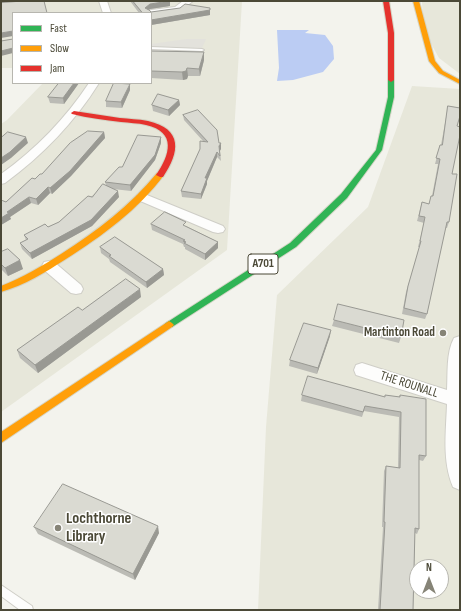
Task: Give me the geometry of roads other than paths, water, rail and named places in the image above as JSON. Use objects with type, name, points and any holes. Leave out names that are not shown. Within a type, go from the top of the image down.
[{"type":"main road","name":"A701","points":[[1,438],[196,307],[293,246],[344,196],[379,150],[391,97],[391,33],[386,1]]},
{"type":"main road","points":[[416,1],[432,61],[441,72],[460,82]]},
{"type":"main road","points":[[1,289],[10,287],[49,266],[113,223],[142,197],[167,166],[173,154],[173,144],[169,136],[160,128],[150,124],[74,113]]},
{"type":"street","points":[[103,1],[106,12]]},
{"type":"street","points":[[152,14],[177,9],[190,1]]},
{"type":"street","points":[[1,180],[18,168],[43,146],[74,113],[93,84]]},
{"type":"street","points":[[142,197],[218,229]]},
{"type":"street","points":[[49,266],[76,289]]},
{"type":"street","points":[[460,342],[456,363],[454,452],[460,481]]},
{"type":"street","name":"THE ROUNALL","points":[[362,370],[456,400]]},
{"type":"lane","points":[[152,48],[202,50]]},
{"type":"lane","points":[[1,590],[28,610]]},
{"type":"water","points":[[277,30],[309,30],[305,33],[325,35],[333,46],[334,59],[323,72],[293,80],[277,81],[279,68]]},
{"type":"place","name":"Martinton Road","points":[[443,333]]},
{"type":"place","name":"Lochthorne Library","points":[[58,528]]}]
